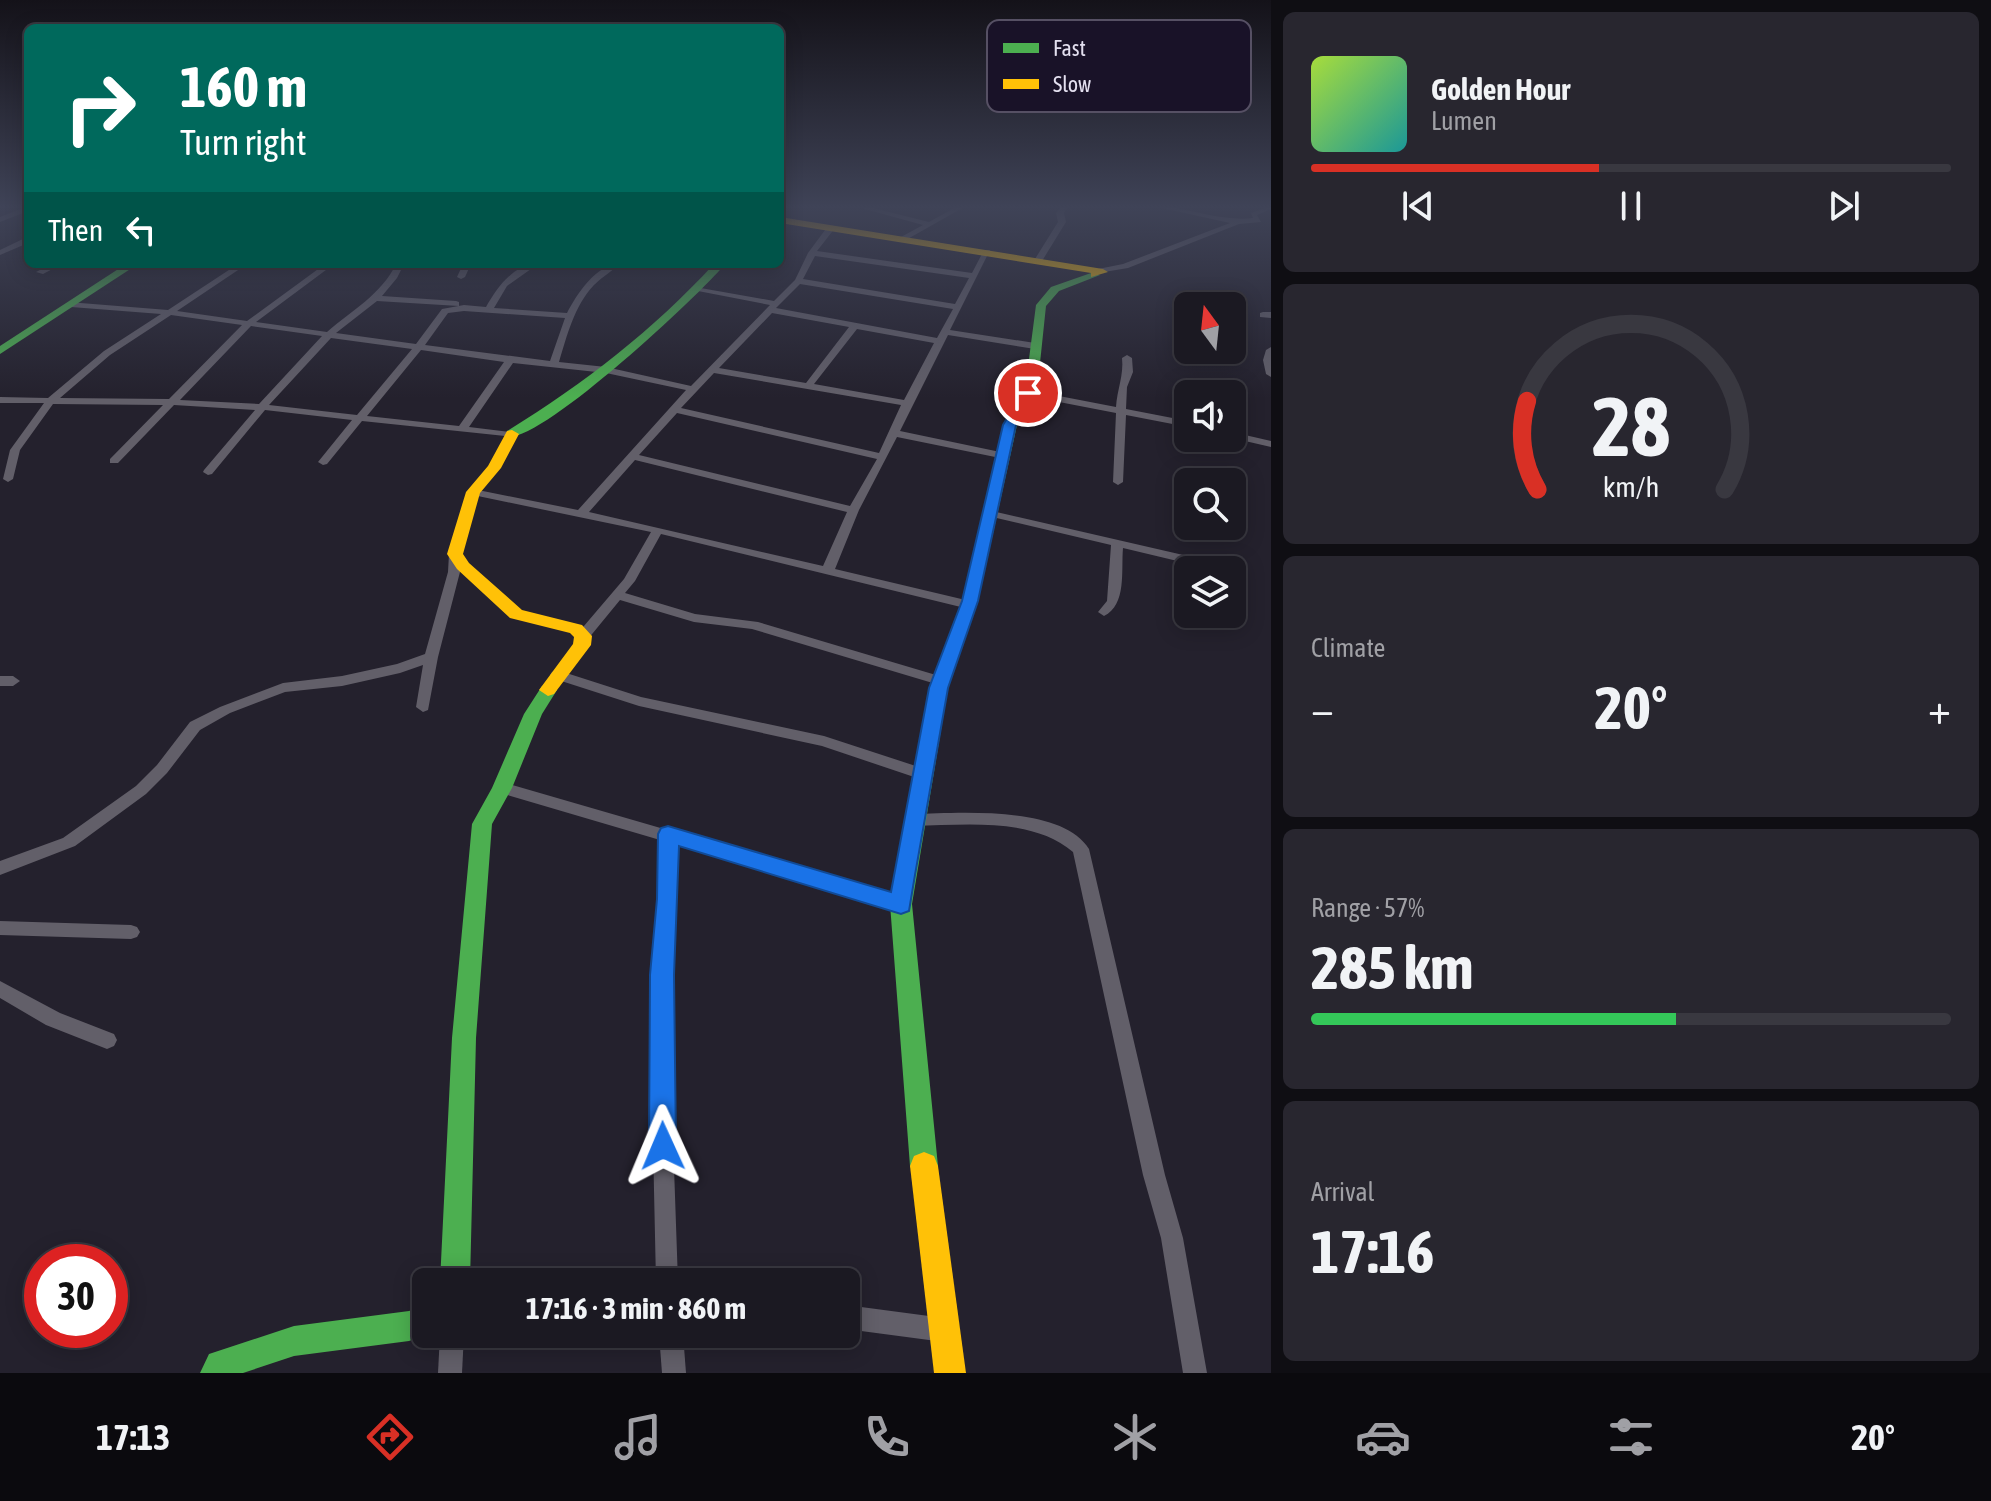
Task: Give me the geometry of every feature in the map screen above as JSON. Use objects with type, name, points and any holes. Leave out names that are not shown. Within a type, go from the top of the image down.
[{"type":"main road","points":[[0,351],[124,270]]},
{"type":"main road","points":[[456,1268],[464,1038],[482,824],[502,788],[533,714],[557,675],[582,645],[583,636],[576,629],[516,614],[463,566],[455,554],[473,492],[494,468],[511,435],[567,401],[606,370],[698,289],[715,270]]},
{"type":"main road","points":[[950,1373],[923,1160],[901,904],[941,681],[969,605],[1010,425],[1028,393],[1043,300],[1055,289],[1102,274],[1096,270]]},
{"type":"main road","points":[[216,1373],[220,1365],[294,1341],[412,1325]]},
{"type":"street","points":[[40,272],[44,270]]},
{"type":"street","points":[[8,479],[15,450],[51,400],[107,353],[234,270]]},
{"type":"street","points":[[114,461],[249,323],[323,270]]},
{"type":"street","points":[[208,472],[260,407],[329,335],[374,298],[394,278],[397,270]]},
{"type":"street","points":[[461,277],[464,270]]},
{"type":"street","points":[[489,309],[507,281],[524,270]]},
{"type":"street","points":[[553,365],[575,301],[593,279],[607,270]]},
{"type":"street","points":[[581,514],[693,389],[798,281],[803,270]]},
{"type":"street","points":[[932,270],[974,276]]},
{"type":"street","points":[[828,570],[853,510],[977,270]]},
{"type":"street","points":[[1101,271],[1105,270]]},
{"type":"street","points":[[798,281],[956,307]]},
{"type":"street","points":[[698,289],[854,327],[938,341]]},
{"type":"street","points":[[374,298],[447,302],[464,308]]},
{"type":"street","points":[[71,304],[169,313],[510,360],[606,370],[693,389]]},
{"type":"street","points":[[323,462],[419,347],[445,311],[489,309],[570,316]]},
{"type":"street","points":[[808,386],[854,327]]},
{"type":"street","points":[[946,332],[1035,346]]},
{"type":"street","points":[[1271,350],[1268,360],[1271,374]]},
{"type":"street","points":[[1118,482],[1127,358]]},
{"type":"street","points":[[464,427],[510,360]]},
{"type":"street","points":[[714,370],[907,403]]},
{"type":"street","points":[[1028,393],[1174,421]]},
{"type":"street","points":[[0,400],[169,402],[260,407],[464,427],[511,435]]},
{"type":"street","points":[[675,410],[883,457]]},
{"type":"street","points":[[894,433],[1005,456]]},
{"type":"street","points":[[1246,438],[1271,444]]},
{"type":"street","points":[[634,457],[853,510]]},
{"type":"street","points":[[473,492],[658,530],[969,605]]},
{"type":"street","points":[[992,514],[1174,556]]},
{"type":"street","points":[[583,636],[618,595],[658,530]]},
{"type":"street","points":[[1104,612],[1113,602],[1117,544]]},
{"type":"street","points":[[423,707],[431,657],[454,572],[455,554]]},
{"type":"street","points":[[618,595],[694,618],[753,625],[941,681]]},
{"type":"street","points":[[0,868],[69,842],[141,790],[162,769],[195,726],[225,710],[283,688],[362,677],[431,657]]},
{"type":"street","points":[[557,675],[639,701],[824,741],[923,774]]},
{"type":"street","points":[[502,788],[901,904]]},
{"type":"street","points":[[914,820],[989,820],[1042,828],[1075,841],[1081,849],[1154,1175],[1172,1238],[1195,1373]]},
{"type":"street","points":[[667,1268],[662,975],[668,899],[668,834]]},
{"type":"street","points":[[0,928],[131,932]]},
{"type":"street","points":[[0,989],[53,1019],[107,1040]]},
{"type":"street","points":[[860,1319],[944,1330]]},
{"type":"street","points":[[450,1373],[451,1348]]},
{"type":"street","points":[[672,1348],[674,1373]]},
{"type":"traffic: fast","points":[[0,351],[124,270]]},
{"type":"traffic: fast","points":[[512,434],[622,357],[714,270]]},
{"type":"traffic: fast","points":[[924,1166],[901,904],[939,688],[970,601],[1010,425],[1032,382],[1041,305],[1055,289],[1095,275]]},
{"type":"traffic: fast","points":[[456,1268],[464,1038],[482,824],[502,788],[533,714],[548,690]]},
{"type":"traffic: fast","points":[[216,1373],[220,1365],[294,1341],[412,1325]]},
{"type":"traffic: slow","points":[[1091,270],[1103,272],[1095,275]]},
{"type":"traffic: slow","points":[[512,434],[494,468],[473,492],[455,554],[463,566],[516,614],[576,629],[583,636],[582,645],[548,690]]},
{"type":"traffic: slow","points":[[924,1166],[950,1373]]},
{"type":"route","points":[[663,1146],[662,975],[668,899],[668,834],[901,904],[939,688],[970,601],[1010,425],[1028,393]]}]
